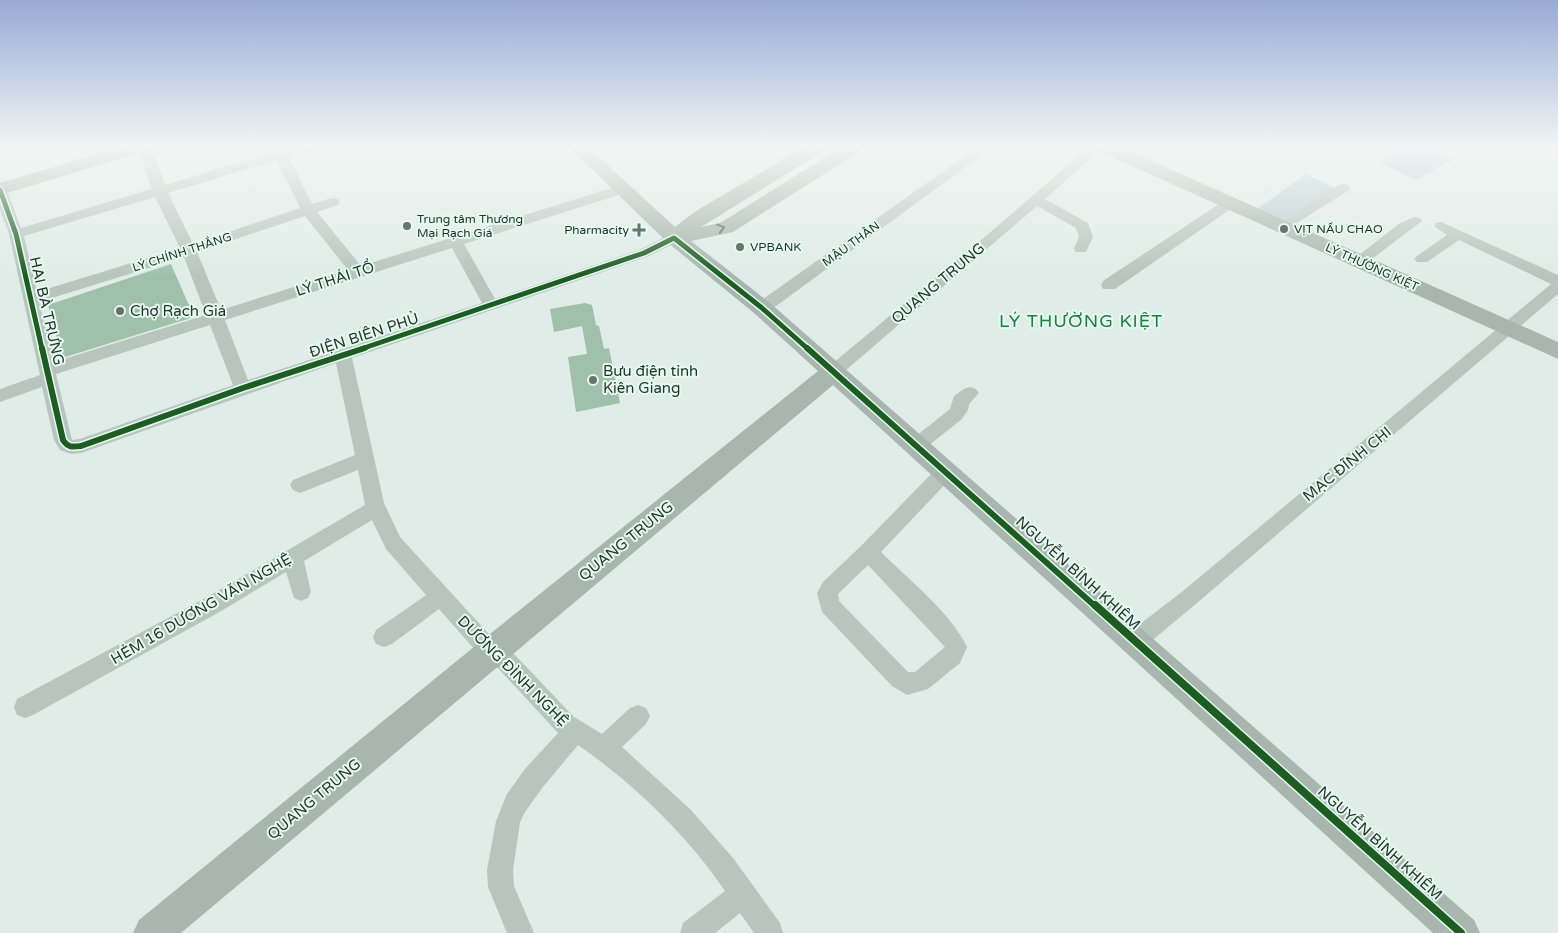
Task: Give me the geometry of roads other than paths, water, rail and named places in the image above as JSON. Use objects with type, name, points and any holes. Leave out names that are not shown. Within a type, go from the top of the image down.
[{"type":"street","name":"HAI BÀ TRƯNG","points":[[0,190],[16,234],[64,440]]},
{"type":"street","points":[[16,234],[168,190]]},
{"type":"street","points":[[298,190],[308,210],[356,272]]},
{"type":"street","name":"LÝ THÁI TỔ","points":[[0,396],[49,374],[215,318],[621,190]]},
{"type":"street","name":"NGUYỄN BỈNH KHIÊM","points":[[624,190],[674,238],[762,308],[918,445],[1461,933]]},
{"type":"street","points":[[674,238],[703,215],[745,190]]},
{"type":"street","points":[[674,238],[726,228],[787,190]]},
{"type":"street","name":"MẬU THÂN","points":[[762,308],[927,190]]},
{"type":"street","name":"QUANG TRUNG","points":[[152,933],[833,372],[1047,190]]},
{"type":"street","name":"LÝ THƯỜNG KIỆT","points":[[1200,190],[1558,351]]},
{"type":"street","points":[[1282,226],[1341,190]]},
{"type":"street","points":[[160,192],[189,250],[243,388]]},
{"type":"street","points":[[1036,199],[1083,226],[1086,237],[1080,249]]},
{"type":"street","name":"LÝ CHÍNH THẮNG","points":[[32,299],[189,250],[332,202]]},
{"type":"street","points":[[1109,285],[1230,203]]},
{"type":"street","points":[[1359,262],[1405,226],[1416,221]]},
{"type":"street","points":[[1441,226],[1558,281]]},
{"type":"street","points":[[1422,259],[1458,234]]},
{"type":"street","name":"ĐIỆN BIÊN PHỦ","points":[[64,440],[66,445],[71,448],[81,446],[243,388],[644,253],[674,238]]},
{"type":"street","points":[[456,242],[491,306]]},
{"type":"street","name":"MẠC ĐĨNH CHI","points":[[1135,641],[1326,480],[1509,330],[1558,286]]},
{"type":"street","name":"DƯƠNG ĐÌNH NGHỆ","points":[[343,355],[376,508],[393,543],[491,652],[506,661],[553,713],[575,732],[604,748],[622,761],[682,819],[724,867],[770,933]]},
{"type":"street","points":[[918,445],[956,414],[959,410],[960,400],[970,393]]},
{"type":"street","points":[[300,485],[365,459]]},
{"type":"street","points":[[868,552],[930,615],[956,647],[952,656],[920,682],[907,684],[900,680],[830,605],[827,598],[830,588],[868,552],[946,471]]},
{"type":"street","name":"HẺM 16 DƯƠNG VĂN NGHỆ","points":[[25,706],[216,603],[376,508]]},
{"type":"street","points":[[293,557],[301,592]]},
{"type":"street","points":[[384,636],[440,597]]},
{"type":"street","points":[[604,748],[638,716]]},
{"type":"street","points":[[521,933],[501,887],[500,870],[508,821],[516,803],[534,778],[575,732]]},
{"type":"street","points":[[693,933],[743,894]]},
{"type":"place","name":"Trung tâm Thương Mại Rạch Giá","points":[[407,226]]},
{"type":"place","name":"VỊT NẤU CHAO","points":[[1284,229]]},
{"type":"place","name":"Pharmacity","points":[[639,230]]},
{"type":"place","name":"VPBANK","points":[[740,247]]},
{"type":"place","name":"Chợ Rạch Giá","points":[[120,311]]},
{"type":"place","name":"Bưu điện tỉnh Kiên Giang","points":[[593,380]]},
{"type":"district","name":"LÝ THƯỜNG KIỆT","points":[[1081,321]]}]
